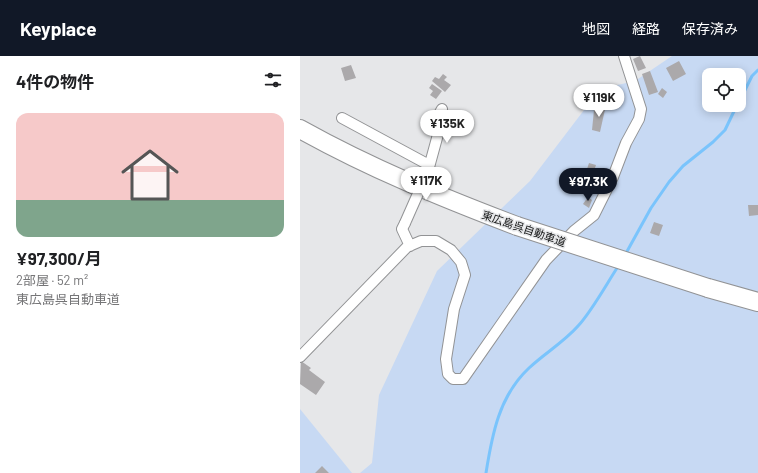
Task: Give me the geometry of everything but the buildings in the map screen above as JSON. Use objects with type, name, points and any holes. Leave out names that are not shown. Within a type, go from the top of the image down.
[{"type":"highway","name":"東広島呉自動車道","points":[[300,129],[376,169],[458,204],[518,226],[758,302]]},
{"type":"street","points":[[300,357],[410,246],[421,241],[436,241],[452,250],[461,262],[465,275],[454,309],[446,360],[448,374],[453,379],[462,379],[546,260],[574,231],[594,215],[626,143],[639,119],[641,109],[624,56]]},
{"type":"street","points":[[410,246],[402,229],[428,168],[440,127],[437,118],[442,109]]},
{"type":"street","points":[[342,118],[428,168]]},
{"type":"shaded area","points":[[672,56],[758,56],[758,473],[360,473],[372,463],[379,395],[437,271],[530,181],[600,89],[635,81]]},
{"type":"shaded area","points":[[300,409],[352,473],[300,473]]},
{"type":"waterway","points":[[746,88],[752,76],[758,70]]},
{"type":"waterway","points":[[625,255],[651,208],[669,182],[683,166],[713,142],[725,130],[734,112]]},
{"type":"waterway","points":[[486,473],[494,430],[498,417],[510,391],[529,368],[578,326],[594,305],[619,265]]}]
